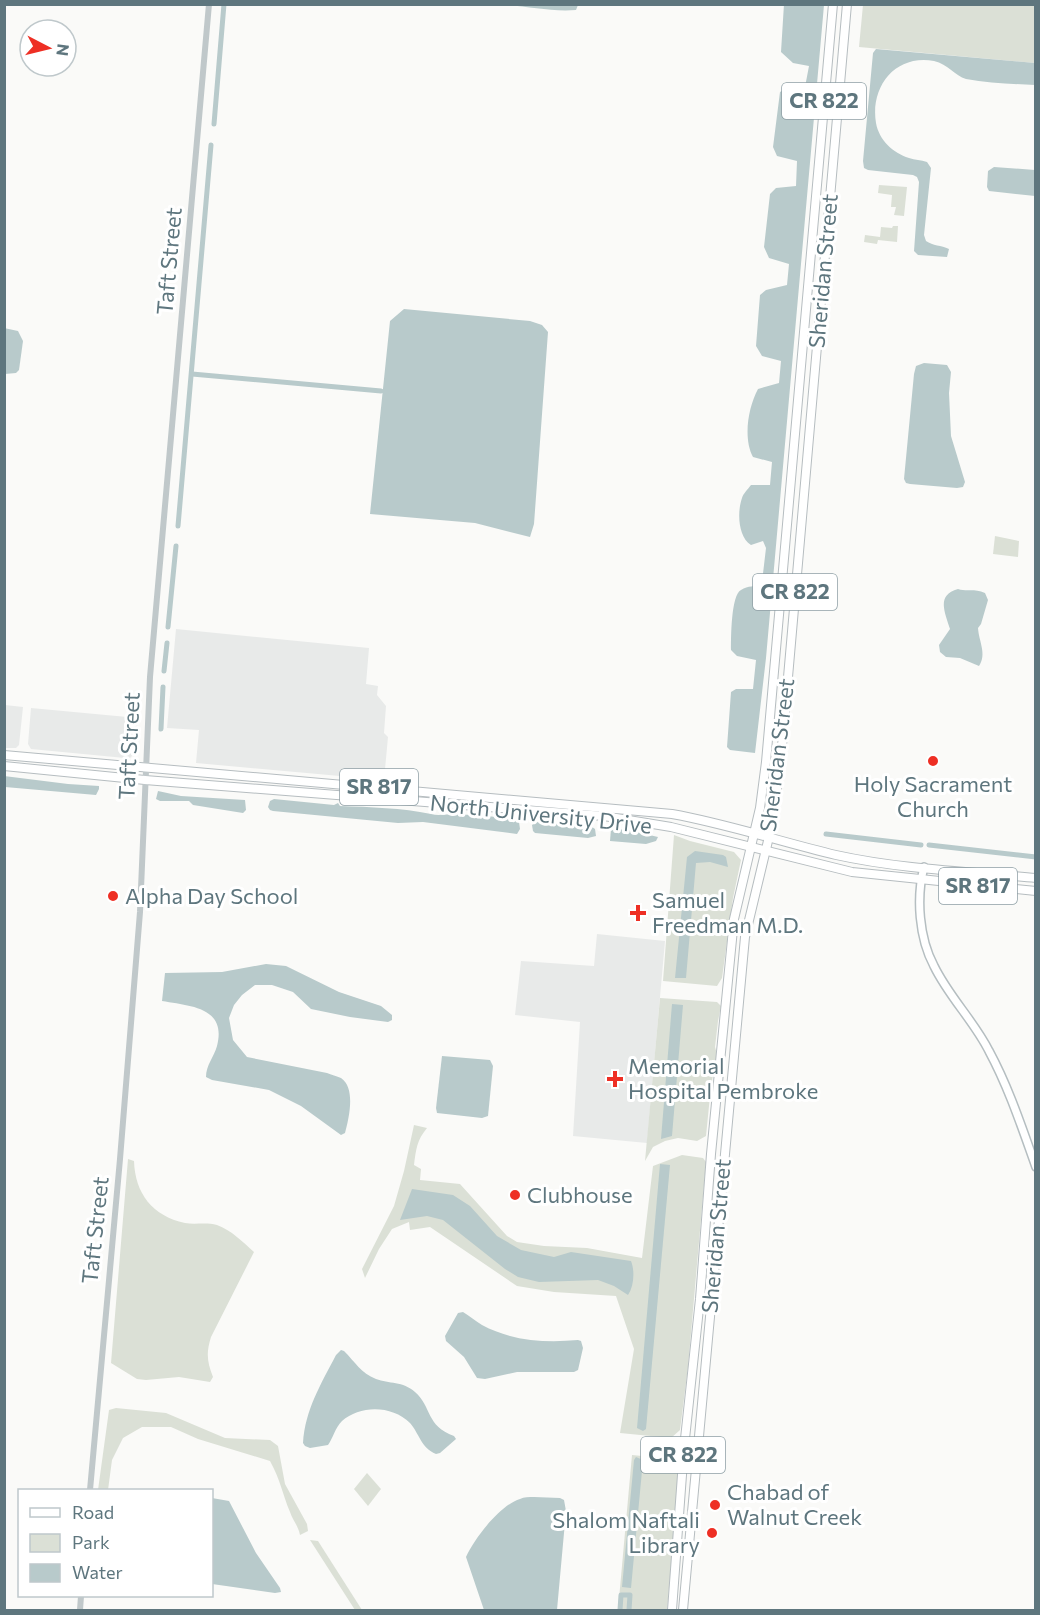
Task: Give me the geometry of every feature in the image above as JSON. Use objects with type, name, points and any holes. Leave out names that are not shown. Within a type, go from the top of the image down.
[{"type":"main road","name":"Sheridan Street","points":[[672,1611],[684,1448],[700,1299],[711,1154],[734,919],[760,808],[766,762],[833,4]]},
{"type":"main road","name":"Sheridan Street","points":[[683,1611],[745,937],[777,794],[781,757],[847,4]]},
{"type":"main road","name":"North University Drive","points":[[4,755],[672,814],[754,832],[837,855],[924,867],[1035,878]]},
{"type":"main road","name":"North University Drive","points":[[4,766],[145,780],[604,816],[671,827],[841,870],[1035,891]]},
{"type":"main road","points":[[924,867],[920,880],[921,921],[933,966],[983,1040],[999,1070],[1035,1167]]},
{"type":"street","name":"Taft Street","points":[[90,1489],[135,970],[151,666],[209,4]]},
{"type":"shaded area","points":[[176,629],[369,648],[366,684],[378,686],[377,695],[386,706],[384,733],[388,737],[384,780],[196,763],[199,730],[167,728]]},
{"type":"shaded area","points":[[5,705],[23,707],[19,745],[16,748],[5,748]]},
{"type":"shaded area","points":[[31,708],[138,718],[134,754],[130,758],[125,758],[31,749],[28,744]]},
{"type":"shaded area","name":"Memorial Hospital Pembroke","points":[[597,934],[665,941],[647,1143],[573,1136],[580,1022],[515,1015],[521,961],[594,966]]},
{"type":"green space","points":[[863,5],[1035,5],[1035,63],[859,47]]},
{"type":"green space","points":[[879,185],[907,187],[904,216],[894,215],[896,207],[891,207],[892,195],[878,193]]},
{"type":"green space","points":[[898,226],[897,242],[878,240],[877,244],[864,242],[865,235],[880,237],[881,227],[892,228]]},
{"type":"green space","points":[[995,536],[1019,541],[1018,557],[993,554]]},
{"type":"green space","points":[[674,835],[734,852],[741,860],[733,898],[722,978],[717,986],[663,981]]},
{"type":"green space","points":[[660,998],[717,1002],[721,1006],[715,1047],[717,1054],[706,1136],[697,1141],[678,1138],[665,1141],[653,1147],[645,1161]]},
{"type":"green space","points":[[414,1125],[427,1128],[416,1149],[414,1165],[421,1169],[420,1180],[460,1184],[507,1236],[517,1242],[587,1248],[642,1258],[653,1166],[682,1155],[703,1158],[706,1162],[688,1367],[680,1430],[671,1438],[620,1433],[634,1349],[616,1296],[554,1292],[517,1286],[430,1227],[410,1230],[409,1222],[392,1229],[365,1278],[362,1269],[394,1206]]},
{"type":"green space","points":[[128,1159],[134,1161],[135,1173],[142,1193],[163,1215],[185,1223],[213,1224],[222,1227],[254,1252],[211,1337],[208,1357],[213,1377],[210,1382],[179,1377],[137,1379],[111,1363]]},
{"type":"green space","points":[[116,1408],[166,1413],[225,1438],[270,1440],[278,1446],[285,1484],[307,1524],[308,1531],[300,1535],[270,1461],[198,1439],[171,1427],[142,1427],[123,1438],[112,1460],[108,1489],[98,1489],[109,1410]]},
{"type":"green space","points":[[632,1455],[672,1459],[680,1466],[667,1610],[618,1610]]},
{"type":"green space","points":[[367,1473],[381,1489],[368,1506],[354,1489]]},
{"type":"green space","points":[[310,1540],[318,1541],[362,1610],[355,1610]]},
{"type":"water","points":[[784,4],[824,5],[766,658],[755,753],[730,750],[727,747],[731,692],[736,689],[753,689],[756,660],[737,656],[731,650],[731,636],[735,600],[741,590],[762,582],[766,548],[763,541],[751,545],[747,541],[741,530],[739,517],[743,496],[751,485],[770,485],[772,462],[753,457],[748,441],[748,423],[758,389],[779,383],[781,361],[762,356],[756,346],[760,295],[766,290],[787,285],[789,264],[769,258],[764,247],[770,194],[776,188],[796,186],[797,161],[777,156],[773,147],[780,92],[787,88],[805,87],[809,66],[793,63],[781,52]]},
{"type":"water","points":[[504,5],[578,5],[576,10],[549,10]]},
{"type":"water","points":[[876,49],[1035,63],[1035,85],[966,79],[939,63],[920,60],[897,68],[881,86],[875,110],[880,135],[898,153],[927,162],[931,168],[924,235],[929,243],[949,249],[947,257],[918,255],[914,251],[919,182],[917,177],[864,168],[873,53]]},
{"type":"water","points":[[994,167],[1035,170],[1035,196],[989,191],[988,171]]},
{"type":"water","points":[[404,309],[530,321],[542,325],[548,332],[534,524],[530,537],[475,523],[370,514],[390,321]]},
{"type":"water","points":[[4,328],[18,331],[23,341],[19,370],[16,373],[5,374]]},
{"type":"water","points":[[924,363],[947,365],[951,372],[949,393],[951,436],[965,482],[963,487],[910,484],[904,479],[914,374],[916,366]]},
{"type":"water","points":[[958,589],[985,593],[988,600],[978,628],[982,652],[979,666],[960,658],[946,657],[940,652],[939,645],[950,629],[944,600],[947,595]]},
{"type":"water","points":[[4,776],[99,786],[99,789],[96,795],[5,787]]},
{"type":"water","points":[[158,791],[181,796],[245,800],[246,810],[243,813],[193,805],[189,801],[160,801],[156,799]]},
{"type":"water","points":[[274,799],[334,805],[338,803],[340,806],[397,809],[437,815],[496,817],[519,822],[520,829],[517,834],[423,822],[398,823],[273,811],[268,807],[270,801]]},
{"type":"water","points":[[536,822],[592,827],[595,829],[596,836],[588,838],[535,833],[532,825]]},
{"type":"water","points":[[611,829],[628,830],[658,837],[656,841],[646,844],[610,841]]},
{"type":"water","points":[[695,851],[723,855],[726,857],[728,867],[710,862],[696,863],[686,978],[675,978],[687,857]]},
{"type":"water","points":[[266,964],[286,966],[339,992],[381,1006],[392,1015],[392,1020],[388,1022],[311,1009],[293,992],[272,985],[255,985],[234,1005],[229,1018],[233,1040],[247,1057],[327,1073],[341,1078],[346,1083],[350,1096],[349,1112],[345,1133],[341,1135],[301,1106],[269,1090],[206,1077],[217,1046],[219,1033],[217,1023],[204,1011],[194,1007],[162,1001],[165,973],[222,972]]},
{"type":"water","points":[[672,1004],[683,1005],[672,1136],[661,1139]]},
{"type":"water","points":[[442,1056],[490,1060],[493,1066],[488,1116],[482,1118],[437,1113]]},
{"type":"water","points":[[660,1164],[670,1165],[646,1429],[643,1431],[637,1428]]},
{"type":"water","points":[[412,1189],[453,1195],[470,1206],[497,1236],[521,1250],[554,1257],[571,1252],[631,1261],[632,1287],[628,1295],[598,1280],[539,1282],[518,1277],[443,1220],[427,1216],[400,1220]]},
{"type":"water","points":[[463,1312],[482,1325],[517,1338],[541,1341],[581,1341],[583,1348],[578,1370],[574,1372],[517,1372],[485,1379],[477,1378],[464,1357],[446,1341],[445,1336],[458,1313]]},
{"type":"water","points":[[341,1350],[371,1377],[410,1388],[420,1398],[438,1427],[456,1439],[436,1454],[427,1448],[410,1423],[403,1417],[376,1409],[358,1412],[342,1421],[328,1445],[310,1448],[305,1446],[304,1431],[310,1408],[336,1355]]},
{"type":"water","points":[[636,1457],[643,1460],[631,1588],[622,1587]]},
{"type":"water","points":[[527,1497],[564,1500],[566,1511],[557,1610],[484,1610],[466,1557],[481,1532],[512,1502]]},
{"type":"water","points":[[213,1498],[229,1501],[256,1553],[280,1588],[281,1592],[213,1584]]},
{"type":"waterway","points":[[214,124],[224,4]]},
{"type":"waterway","points":[[178,526],[211,145]]},
{"type":"waterway","points":[[192,374],[381,391]]},
{"type":"waterway","points":[[168,627],[176,546]]},
{"type":"waterway","points":[[164,671],[167,643]]},
{"type":"waterway","points":[[161,729],[163,687]]},
{"type":"waterway","points":[[826,834],[921,845]]},
{"type":"waterway","points":[[929,845],[1036,857]]},
{"type":"waterway","points":[[620,1610],[621,1595],[630,1595],[629,1610]]},
{"type":"place","name":"Holy Sacrament Church","points":[[933,761]]},
{"type":"place","name":"Alpha Day School","points":[[113,896]]},
{"type":"place","name":"Samuel Freedman M.D.","points":[[638,913]]},
{"type":"place","name":"Memorial Hospital Pembroke","points":[[615,1079]]},
{"type":"place","name":"Clubhouse","points":[[515,1195]]},
{"type":"place","name":"Chabad of Walnut Creek","points":[[715,1505]]},
{"type":"place","name":"Shalom Naftali Library","points":[[712,1533]]}]
